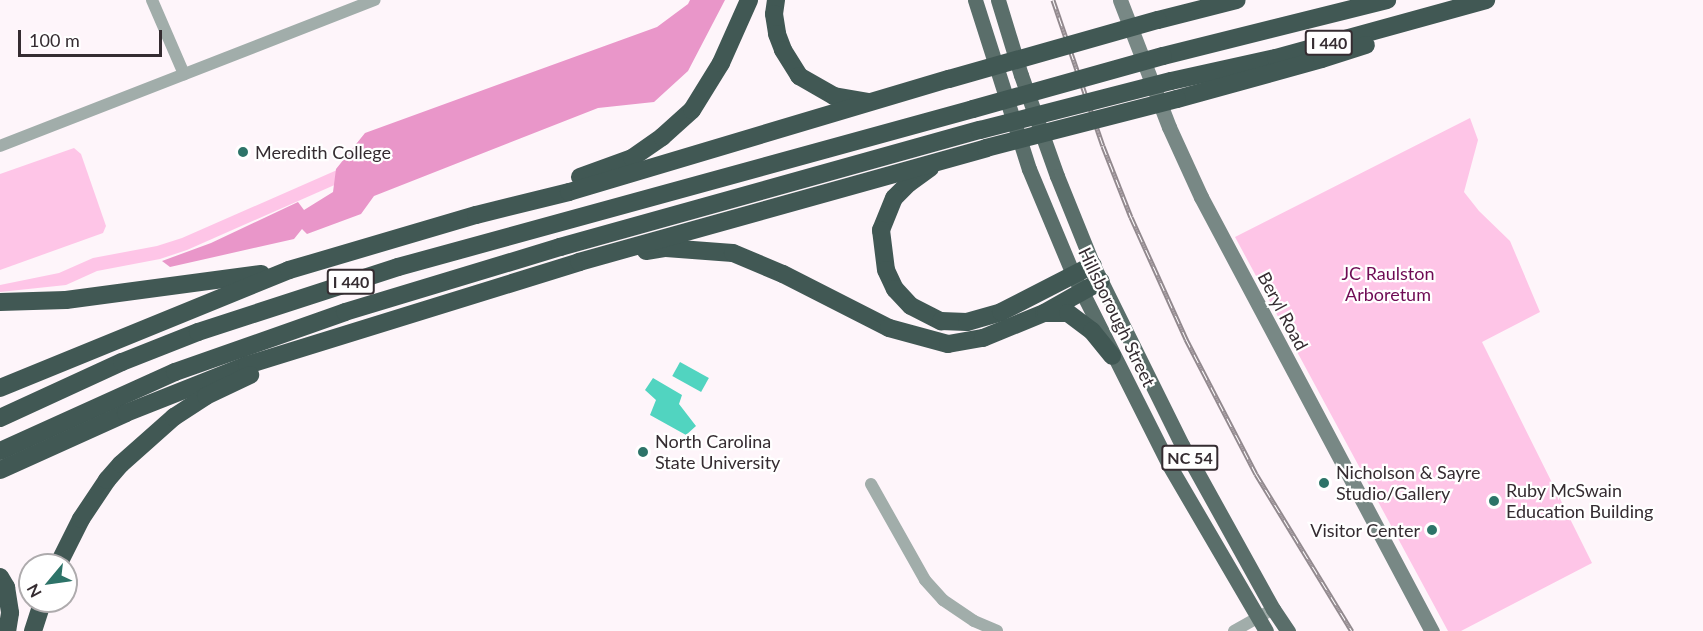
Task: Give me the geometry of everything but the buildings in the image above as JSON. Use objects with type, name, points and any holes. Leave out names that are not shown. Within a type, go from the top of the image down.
[{"type":"highway","points":[[476,215],[632,158],[662,137],[692,110],[702,96],[749,0]]},
{"type":"highway","points":[[776,0],[774,15],[777,34],[783,50],[799,76],[834,96],[872,103]]},
{"type":"highway","points":[[0,388],[289,270],[476,215],[569,192],[949,79],[1237,0]]},
{"type":"highway","name":"I 440","points":[[0,418],[122,362],[198,332],[398,267],[1163,56],[1387,0]]},
{"type":"highway","points":[[0,470],[191,386],[247,365],[308,348],[579,262],[944,159],[1178,99],[1322,59],[1479,2]]},
{"type":"highway","name":"I 440","points":[[0,451],[175,372],[345,312],[583,241],[980,130],[1171,81],[1276,58],[1479,2]]},
{"type":"highway","points":[[944,159],[909,183],[894,198],[881,230],[886,270],[895,289],[911,306],[941,321],[967,322],[1001,312],[1073,274],[1097,273]]},
{"type":"highway","points":[[579,262],[666,248],[733,253],[792,279],[889,328],[948,344],[983,338],[1044,313],[1081,291],[1097,273]]},
{"type":"highway","points":[[0,302],[66,300],[289,270]]},
{"type":"highway","points":[[1044,313],[1068,313],[1092,331],[1112,356]]},
{"type":"highway","points":[[63,553],[69,538],[107,480],[146,440],[174,417],[206,396],[308,348]]},
{"type":"highway","points":[[0,577],[6,587],[10,613],[7,631]]},
{"type":"highway","points":[[33,631],[40,613]]},
{"type":"highway","points":[[43,631],[44,613]]},
{"type":"main road","name":"Hillsborough Street","points":[[975,0],[1018,137],[1073,274],[1112,356],[1169,465],[1261,625]]},
{"type":"main road","name":"Hillsborough Street","points":[[998,0],[1053,165],[1097,273],[1182,445],[1273,609],[1288,631]]},
{"type":"street","points":[[152,0],[184,74]]},
{"type":"street","points":[[0,146],[375,0]]},
{"type":"street","name":"Beryl Road","points":[[1120,0],[1165,117],[1201,197],[1432,631]]},
{"type":"street","points":[[871,484],[925,580],[943,600],[974,621],[997,631]]},
{"type":"street","points":[[1234,631],[1261,625],[1273,609]]},
{"type":"green space","points":[[724,0],[364,172],[187,250],[160,259],[97,271],[66,285],[0,292],[0,285],[59,273],[93,258],[157,246],[182,238]]},
{"type":"green space","name":"JC Raulston Arboretum","points":[[1470,118],[1478,140],[1464,192],[1479,211],[1510,241],[1540,312],[1482,342],[1592,563],[1461,631],[1448,631],[1235,237]]},
{"type":"green space","points":[[74,148],[81,154],[106,226],[103,233],[0,270],[0,174]]},
{"type":"shaded area","points":[[690,0],[725,0],[688,71],[654,102],[598,108],[374,196],[361,214],[307,234],[302,229],[294,239],[170,267],[162,261],[211,243],[298,202],[304,210],[333,192],[336,169],[365,133],[657,27],[688,4]]},
{"type":"shaded area","points":[[680,362],[709,378],[701,392],[672,376]]},
{"type":"shaded area","points":[[653,378],[682,395],[679,404],[696,426],[686,435],[650,415],[656,400],[645,390]]},
{"type":"railway","points":[[1053,0],[1103,146],[1131,217],[1186,339],[1256,474],[1352,631]]},
{"type":"place","name":"Meredith College","points":[[243,152]]},
{"type":"place","name":"North Carolina State University","points":[[643,452]]},
{"type":"place","name":"Nicholson & Sayre Studio/Gallery","points":[[1324,483]]},
{"type":"place","name":"Ruby McSwain Education Building","points":[[1494,501]]},
{"type":"place","name":"Visitor Center","points":[[1432,530]]}]
